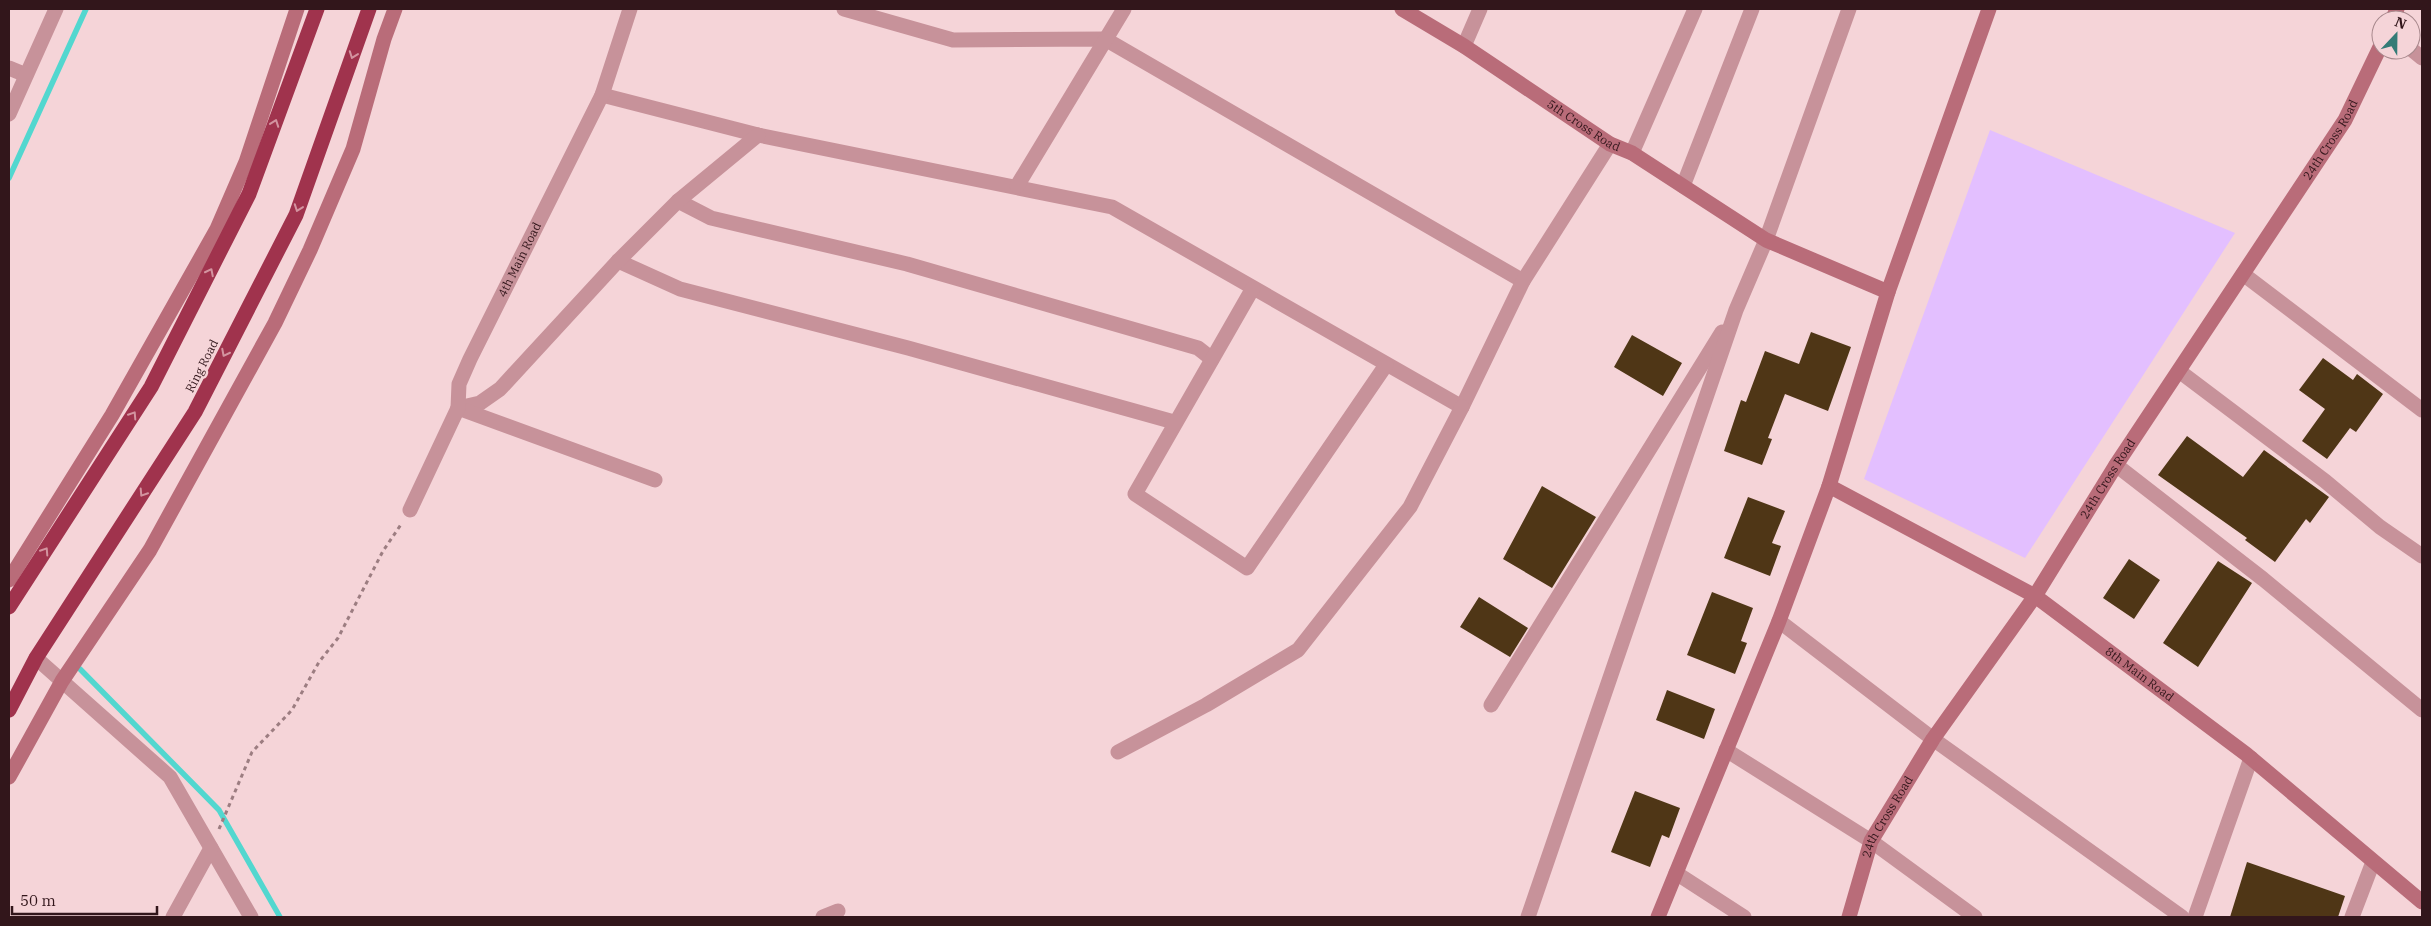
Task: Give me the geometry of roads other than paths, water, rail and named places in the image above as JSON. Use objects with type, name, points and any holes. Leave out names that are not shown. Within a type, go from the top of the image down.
[{"type":"highway","points":[[9,607],[16,578],[151,387],[249,194],[316,9]]},
{"type":"highway","name":"Ring Road","points":[[9,710],[36,658],[195,412],[296,215],[369,9]]},
{"type":"street","points":[[9,114],[56,9]]},
{"type":"street","points":[[16,578],[112,416],[217,229],[246,162],[297,9]]},
{"type":"street","points":[[9,777],[62,681],[150,550],[275,323],[310,250],[354,149],[384,39],[395,9]]},
{"type":"street","name":"4th Main Road","points":[[410,510],[458,408],[459,384],[470,358],[602,94],[630,9]]},
{"type":"street","points":[[844,9],[953,40],[1105,39],[1523,281]]},
{"type":"street","points":[[1017,186],[1124,9]]},
{"type":"street","name":"5th Cross Road","points":[[1402,9],[1464,46],[1610,144],[1632,153],[1766,240],[1888,292]]},
{"type":"street","points":[[1464,46],[1480,9]]},
{"type":"street","points":[[1632,153],[1686,35],[1695,9]]},
{"type":"street","points":[[1683,186],[1752,9]]},
{"type":"street","points":[[1528,917],[1736,310],[1766,240],[1849,9]]},
{"type":"street","points":[[1658,917],[1779,621],[1829,486],[1888,292],[1989,9]]},
{"type":"street","name":"24th Cross Road","points":[[1849,917],[1871,841],[1934,739],[2034,596],[2116,465],[2345,120],[2374,60]]},
{"type":"street","points":[[9,68],[26,75]]},
{"type":"street","points":[[602,94],[758,135],[1017,186],[1112,207],[1462,407]]},
{"type":"street","points":[[458,408],[480,403],[500,390],[618,261],[678,201],[758,135]]},
{"type":"street","points":[[1118,752],[1206,705],[1298,650],[1410,507],[1462,407],[1523,281],[1610,144]]},
{"type":"street","points":[[678,201],[711,218],[907,264],[1198,348],[1212,358]]},
{"type":"street","points":[[618,261],[680,290],[908,348],[1174,422]]},
{"type":"street","points":[[2243,274],[2422,410]]},
{"type":"street","points":[[1253,288],[1134,494],[1247,568],[1386,364]]},
{"type":"street","points":[[1491,705],[1736,310]]},
{"type":"street","points":[[2179,370],[2325,481],[2380,527],[2422,556]]},
{"type":"street","points":[[458,408],[655,480]]},
{"type":"street","points":[[2116,465],[2263,579],[2422,710]]},
{"type":"street","name":"8th Main Road","points":[[1829,486],[2034,596],[2251,758],[2422,902]]},
{"type":"street","points":[[1779,621],[1934,739],[2182,917]]},
{"type":"street","points":[[36,658],[170,777],[251,917]]},
{"type":"street","points":[[1726,750],[1871,841],[1975,917]]},
{"type":"street","points":[[2195,917],[2251,758]]},
{"type":"street","points":[[173,917],[211,848]]},
{"type":"street","points":[[2352,917],[2373,862]]},
{"type":"street","points":[[1676,873],[1744,917]]},
{"type":"street","points":[[823,917],[838,911]]},
{"type":"waterway","points":[[9,178],[86,9]]},
{"type":"waterway","points":[[80,669],[219,810],[280,917]]}]
